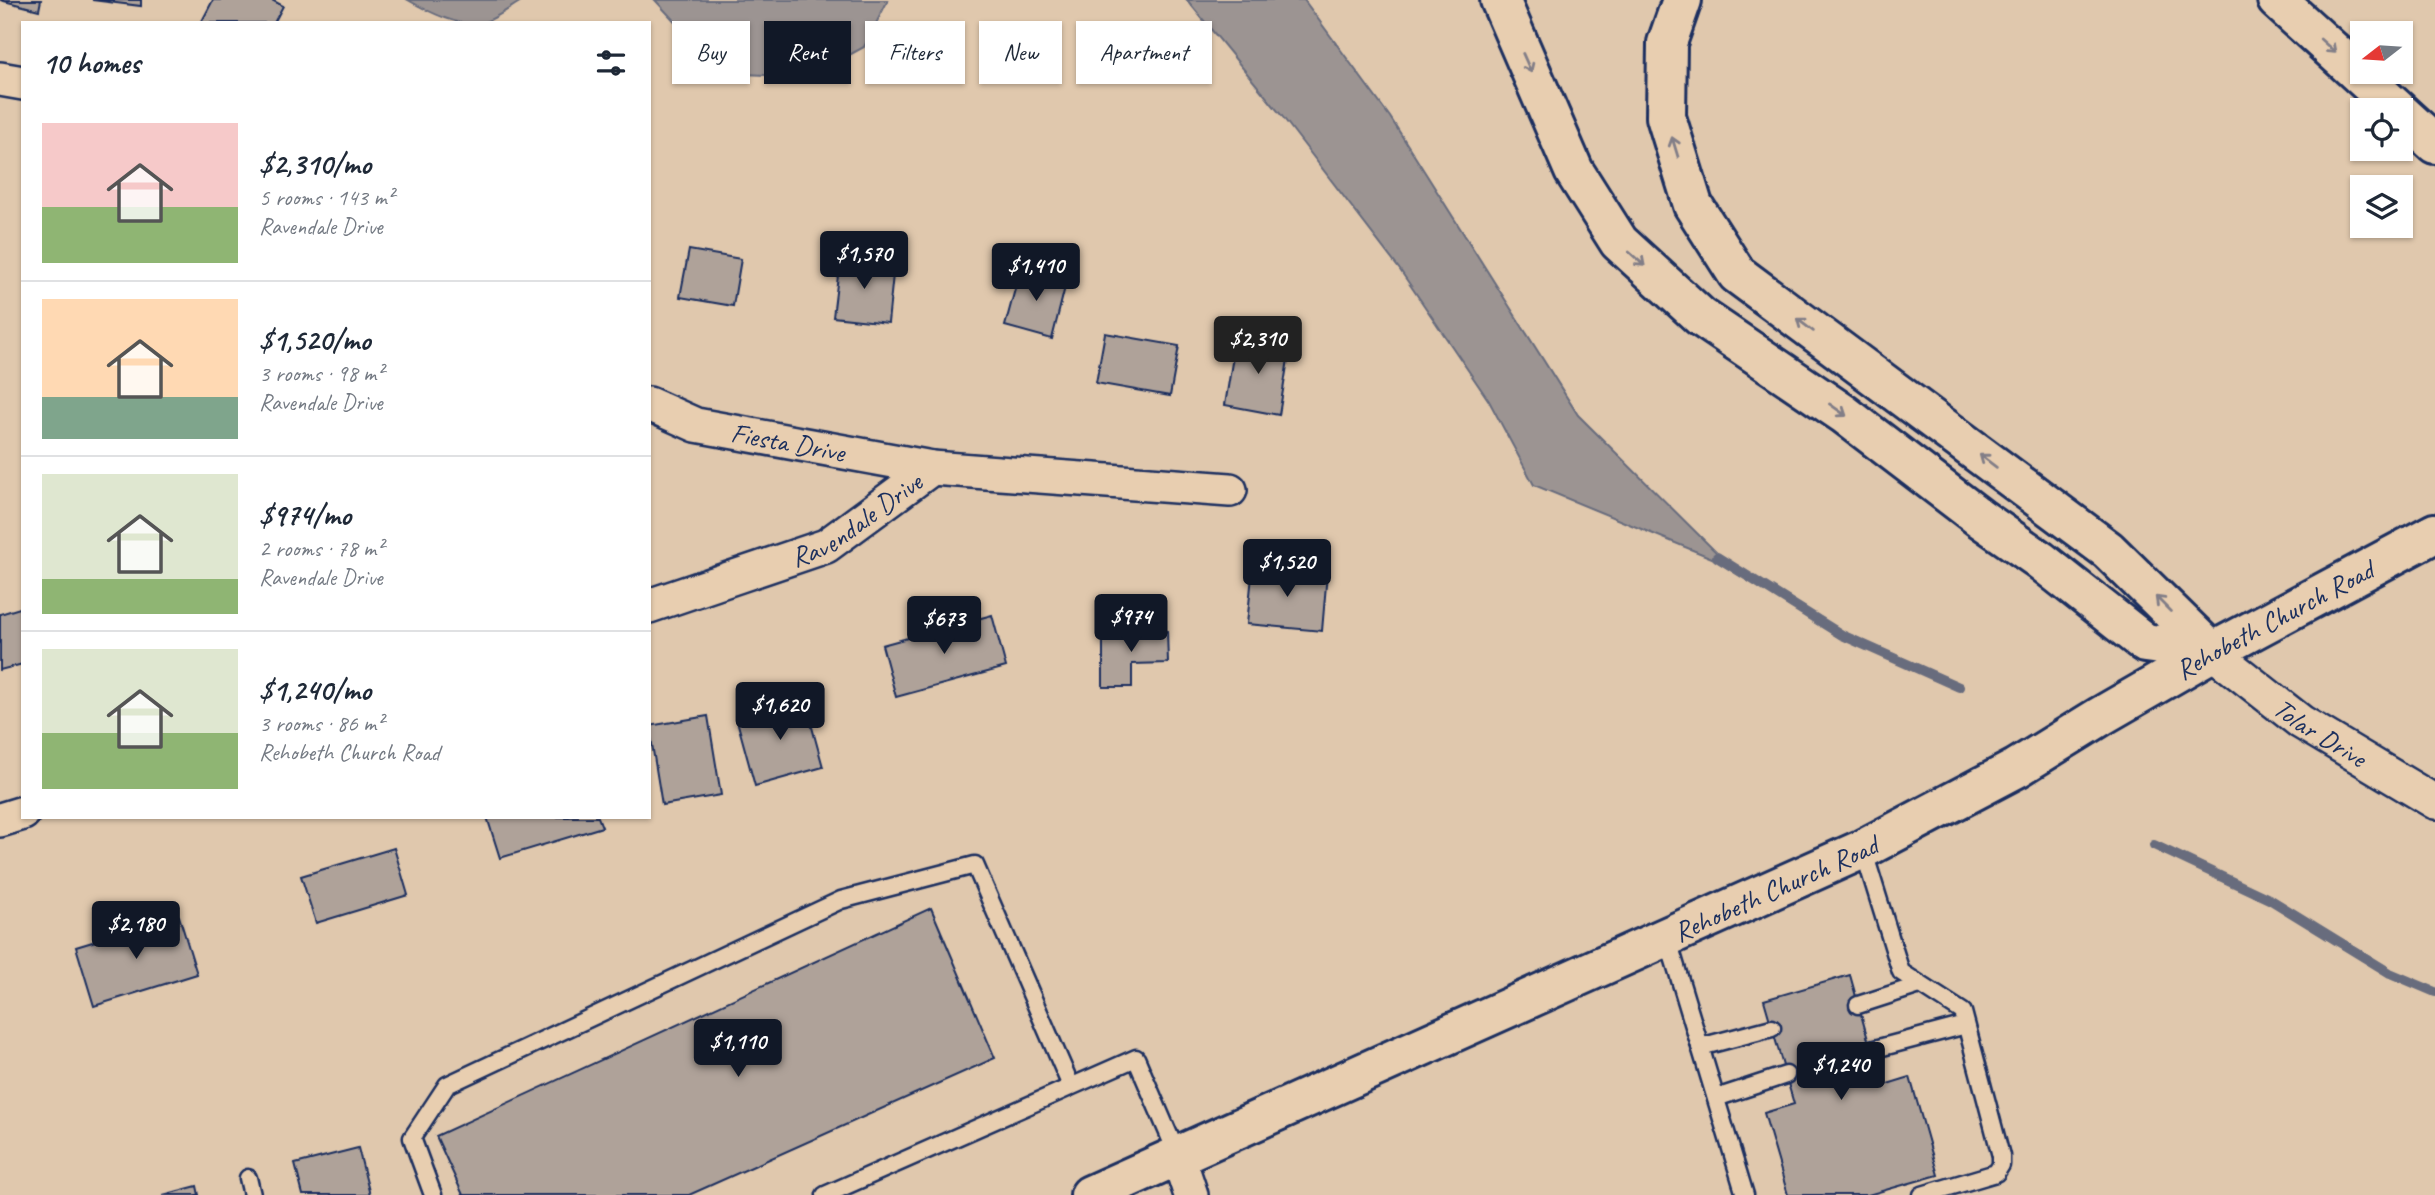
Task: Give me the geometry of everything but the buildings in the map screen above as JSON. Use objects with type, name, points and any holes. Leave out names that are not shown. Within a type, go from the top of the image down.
[{"type":"main road","points":[[1500,0],[1574,171],[1619,242],[1701,317],[1844,414],[1980,518],[2040,560],[2144,643],[2212,652]]},
{"type":"main road","points":[[1682,0],[1667,43],[1665,117],[1693,205],[1737,274],[2108,550],[2212,652]]},
{"type":"main road","points":[[2277,0],[2384,98]]},
{"type":"main road","points":[[2413,124],[2435,144]]},
{"type":"main road","name":"Rehobeth Church Road","points":[[1090,1195],[1863,849],[2017,768],[2212,652],[2435,533]]},
{"type":"street","points":[[0,79],[21,83]]},
{"type":"street","name":"Fiesta Drive","points":[[651,405],[696,425],[932,468]]},
{"type":"street","name":"Ravendale Drive","points":[[651,605],[826,545],[932,468],[1230,490]]},
{"type":"street","name":"Tolar Drive","points":[[2212,652],[2301,722],[2435,802]]},
{"type":"street","points":[[0,820],[21,814]]},
{"type":"street","points":[[1178,1156],[1191,1195]]},
{"type":"lane","points":[[1863,849],[1901,972],[1963,1012],[2001,1156],[2001,1165],[1996,1173],[1922,1195]]},
{"type":"lane","points":[[433,1195],[412,1138],[447,1085],[841,900],[975,864],[1071,1086]]},
{"type":"lane","points":[[1667,937],[1745,1195]]},
{"type":"lane","points":[[1858,1005],[1920,985]]},
{"type":"lane","points":[[1871,1050],[1966,1025]]},
{"type":"lane","points":[[1700,1046],[1772,1028]]},
{"type":"lane","points":[[825,1195],[1136,1058],[1178,1156]]},
{"type":"lane","points":[[1716,1098],[1786,1075]]},
{"type":"lane","points":[[248,1178],[252,1195]]},
{"type":"shaded area","points":[[408,0],[523,0],[487,21],[456,21]]},
{"type":"shaded area","points":[[655,0],[888,0],[877,21],[865,21],[865,45],[851,54],[851,21],[764,21],[764,75],[750,74],[750,21],[674,21]]},
{"type":"shaded area","points":[[1187,0],[1304,0],[1390,117],[1578,415],[1729,565],[1534,485],[1489,401],[1400,270],[1282,116],[1212,31],[1212,21],[1204,21]]},
{"type":"waterway","points":[[1717,557],[1842,635],[1959,687]]},
{"type":"waterway","points":[[2154,845],[2271,900],[2390,973],[2435,992]]}]
